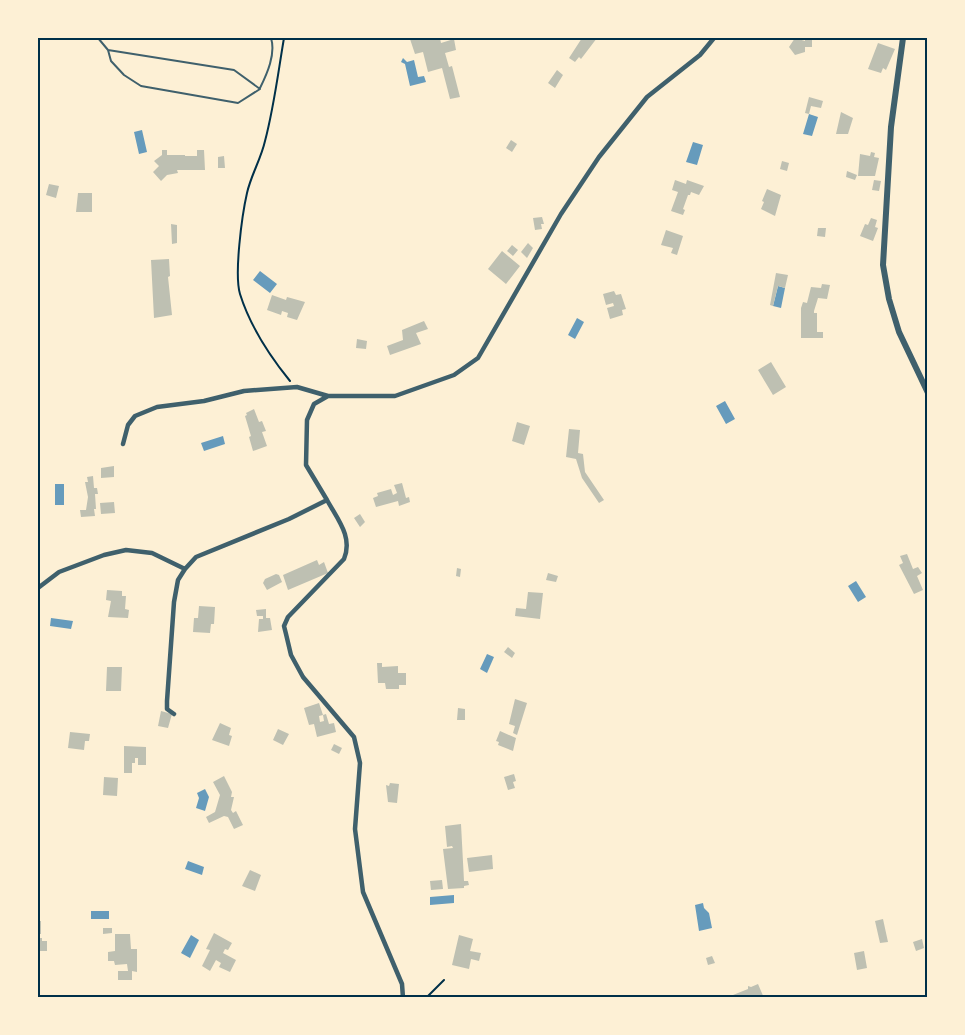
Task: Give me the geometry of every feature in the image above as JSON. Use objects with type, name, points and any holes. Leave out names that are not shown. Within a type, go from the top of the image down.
[{"type":"street","points":[[123,444],[128,425],[135,416],[157,407],[227,397],[244,391],[297,387],[328,396],[395,396],[454,375],[478,358],[561,214],[599,157],[647,97],[700,55],[714,38]]},
{"type":"street","points":[[903,38],[891,127],[883,265],[888,299],[899,332],[927,393]]},
{"type":"street","points":[[328,396],[314,404],[307,420],[306,465],[348,539],[348,551],[344,559],[288,617],[284,626],[291,654],[303,677],[354,737],[360,763],[355,829],[363,892],[402,984],[404,998]]},
{"type":"street","points":[[174,714],[167,709],[167,701],[174,602],[178,580],[185,569],[196,557],[289,519],[327,500]]},
{"type":"street","points":[[38,588],[59,572],[104,555],[126,550],[152,553],[185,569]]},
{"type":"lane","points":[[98,38],[108,50],[111,61],[124,75],[141,86],[238,103],[260,88],[269,69],[273,43],[271,38]]},
{"type":"lane","points":[[108,50],[234,70],[260,88]]},
{"type":"path","points":[[284,38],[275,105],[264,145],[247,191],[241,229],[239,276],[240,292],[258,336],[289,380],[297,387]]},
{"type":"path","points":[[426,998],[444,980]]},
{"type":"water","points":[[403,58],[407,62],[414,60],[418,77],[424,76],[426,82],[410,86],[405,64],[401,62]]},
{"type":"water","points":[[809,114],[818,117],[812,136],[803,134]]},
{"type":"water","points":[[142,130],[147,152],[139,154],[134,132]]},
{"type":"water","points":[[693,142],[703,145],[697,165],[686,162]]},
{"type":"water","points":[[260,271],[277,284],[270,293],[253,280]]},
{"type":"water","points":[[778,286],[785,288],[781,308],[773,306]]},
{"type":"water","points":[[577,318],[584,322],[575,339],[568,335]]},
{"type":"water","points":[[725,401],[735,419],[726,424],[716,406]]},
{"type":"water","points":[[223,436],[225,444],[204,451],[201,443]]},
{"type":"water","points":[[55,484],[64,484],[64,505],[55,505]]},
{"type":"water","points":[[856,581],[866,597],[858,602],[848,586]]},
{"type":"water","points":[[51,618],[73,621],[71,629],[50,626]]},
{"type":"water","points":[[487,654],[494,657],[487,673],[480,669]]},
{"type":"water","points":[[205,789],[209,797],[205,811],[196,808],[199,798],[197,793]]},
{"type":"water","points":[[188,861],[204,867],[202,875],[185,869]]},
{"type":"water","points":[[454,895],[454,903],[430,905],[430,897]]},
{"type":"water","points":[[703,903],[709,913],[712,928],[699,931],[695,905]]},
{"type":"water","points":[[91,911],[109,911],[109,919],[91,919]]},
{"type":"water","points":[[191,935],[199,940],[190,958],[181,953]]},
{"type":"building","points":[[440,38],[441,43],[454,39],[456,50],[445,53],[449,67],[452,66],[460,97],[450,99],[442,68],[428,72],[423,52],[415,54],[410,39]]},
{"type":"building","points":[[582,38],[597,38],[581,59],[579,57],[575,62],[569,58]]},
{"type":"building","points":[[795,38],[805,41],[805,38],[812,38],[812,47],[805,47],[805,52],[795,55],[789,47]]},
{"type":"building","points":[[878,43],[895,49],[886,70],[883,68],[881,73],[868,69]]},
{"type":"building","points":[[557,70],[563,75],[555,88],[548,83]]},
{"type":"building","points":[[809,97],[823,101],[821,108],[811,106],[809,114],[805,113]]},
{"type":"building","points":[[841,112],[853,118],[848,134],[836,134]]},
{"type":"building","points":[[511,140],[517,144],[512,152],[506,148]]},
{"type":"building","points":[[162,150],[167,150],[167,155],[197,156],[197,150],[204,150],[205,170],[177,170],[178,173],[167,175],[161,181],[153,172],[159,166],[154,161],[162,155]]},
{"type":"building","points":[[871,152],[875,153],[874,157],[879,158],[875,176],[858,176],[860,154],[870,156]]},
{"type":"building","points":[[224,156],[225,168],[218,168],[218,157]]},
{"type":"building","points":[[782,161],[789,163],[787,171],[780,169]]},
{"type":"building","points":[[847,171],[857,175],[855,180],[846,177]]},
{"type":"building","points":[[675,180],[686,184],[687,180],[704,186],[699,195],[691,192],[688,195],[683,215],[671,211],[678,192],[672,190]]},
{"type":"building","points":[[874,180],[881,181],[879,191],[872,190]]},
{"type":"building","points":[[49,184],[59,186],[56,198],[46,195]]},
{"type":"building","points":[[767,189],[781,195],[775,216],[761,209]]},
{"type":"building","points":[[78,193],[92,193],[92,212],[76,212]]},
{"type":"building","points":[[542,217],[544,224],[541,224],[542,229],[535,230],[533,218]]},
{"type":"building","points":[[871,218],[877,220],[875,227],[878,228],[873,241],[860,236],[865,224],[868,225]]},
{"type":"building","points":[[171,224],[177,225],[177,243],[172,244]]},
{"type":"building","points":[[818,228],[826,228],[825,237],[817,236]]},
{"type":"building","points":[[666,230],[683,236],[677,255],[671,253],[673,248],[661,245]]},
{"type":"building","points":[[528,243],[533,248],[527,258],[521,252]]},
{"type":"building","points":[[512,245],[518,250],[513,256],[507,251]]},
{"type":"building","points":[[502,251],[520,266],[506,284],[488,269]]},
{"type":"building","points":[[169,259],[170,276],[168,277],[172,315],[154,318],[151,260]]},
{"type":"building","points":[[776,273],[788,275],[785,288],[778,286],[773,306],[770,305]]},
{"type":"building","points":[[822,284],[830,285],[827,299],[818,298],[814,313],[817,313],[817,332],[823,332],[823,338],[801,338],[803,302],[807,303],[811,287],[821,288]]},
{"type":"building","points":[[614,291],[616,295],[621,294],[626,309],[622,310],[623,315],[610,319],[607,308],[614,306],[613,303],[606,305],[603,294]]},
{"type":"building","points":[[272,295],[286,300],[287,297],[305,302],[297,320],[287,317],[288,313],[282,311],[281,315],[267,310]]},
{"type":"building","points":[[424,321],[428,329],[416,333],[421,344],[390,355],[387,346],[403,340],[402,330]]},
{"type":"building","points":[[357,339],[367,341],[366,349],[356,348]]},
{"type":"building","points":[[771,362],[786,387],[773,395],[758,370]]},
{"type":"building","points":[[254,409],[259,422],[262,421],[266,431],[262,432],[267,446],[253,451],[245,416]]},
{"type":"building","points":[[517,422],[530,426],[524,445],[512,441]]},
{"type":"building","points":[[569,429],[580,430],[578,453],[583,454],[585,472],[604,500],[599,503],[582,478],[576,459],[566,457]]},
{"type":"building","points":[[114,466],[114,477],[101,478],[101,468]]},
{"type":"building","points":[[93,476],[94,488],[97,488],[98,494],[95,494],[95,516],[81,517],[80,510],[86,510],[88,497],[85,482],[88,482],[87,477]]},
{"type":"building","points":[[402,483],[406,498],[409,497],[410,502],[399,506],[398,501],[376,507],[373,498],[378,496],[377,493],[391,489],[393,495],[397,493],[394,485]]},
{"type":"building","points":[[114,502],[115,513],[101,514],[100,503]]},
{"type":"building","points":[[360,514],[365,522],[360,527],[354,518]]},
{"type":"building","points":[[907,554],[913,569],[918,567],[922,573],[917,576],[923,590],[914,594],[899,565],[903,563],[900,556]]},
{"type":"building","points":[[317,560],[319,565],[324,562],[328,573],[288,590],[283,575]]},
{"type":"building","points":[[457,568],[461,569],[460,577],[456,576]]},
{"type":"building","points":[[548,573],[558,576],[556,582],[546,580]]},
{"type":"building","points":[[276,574],[282,582],[267,590],[263,583],[265,579]]},
{"type":"building","points":[[107,590],[122,591],[122,596],[126,596],[125,609],[129,610],[128,618],[108,617],[111,601],[106,600]]},
{"type":"building","points":[[528,592],[543,593],[540,619],[515,616],[516,608],[526,609]]},
{"type":"building","points":[[199,606],[215,607],[214,624],[211,624],[210,633],[193,632],[194,618],[198,618]]},
{"type":"building","points":[[266,609],[266,618],[270,618],[272,630],[258,632],[259,619],[263,619],[263,616],[257,616],[256,610]]},
{"type":"building","points":[[508,647],[515,653],[512,658],[504,652]]},
{"type":"building","points":[[377,663],[382,663],[382,667],[398,666],[398,673],[406,673],[406,685],[399,685],[399,689],[386,689],[385,683],[378,683]]},
{"type":"building","points":[[107,667],[122,667],[121,691],[106,691]]},
{"type":"building","points":[[515,699],[527,703],[517,735],[513,733],[515,726],[509,724]]},
{"type":"building","points":[[319,703],[329,724],[334,723],[336,732],[317,737],[314,724],[309,725],[304,708]],"holes":[[[323,715],[324,721],[320,722],[319,716]]]},
{"type":"building","points":[[458,708],[465,709],[465,720],[457,720]]},
{"type":"building","points":[[161,711],[172,714],[168,728],[158,726]]},
{"type":"building","points":[[220,723],[231,728],[229,735],[232,736],[229,746],[212,740]]},
{"type":"building","points":[[278,729],[289,734],[283,745],[273,740]]},
{"type":"building","points":[[500,731],[516,738],[513,751],[498,745],[499,742],[496,741]]},
{"type":"building","points":[[70,732],[90,734],[89,741],[85,741],[84,750],[68,748]]},
{"type":"building","points":[[334,744],[342,748],[339,754],[331,750]]},
{"type":"building","points":[[124,746],[146,747],[146,765],[138,765],[138,758],[135,758],[135,763],[132,763],[132,773],[124,773]]},
{"type":"building","points":[[514,774],[515,788],[508,790],[504,777]]},
{"type":"building","points":[[224,776],[232,792],[231,797],[234,797],[231,810],[233,813],[236,811],[243,825],[234,829],[228,817],[224,816],[209,823],[206,817],[215,812],[220,795],[213,782]]},
{"type":"building","points":[[104,777],[118,778],[117,796],[103,795]]},
{"type":"building","points":[[390,783],[399,784],[397,803],[388,802],[386,785],[389,786]]},
{"type":"building","points":[[461,824],[464,881],[468,881],[469,885],[464,888],[448,889],[443,849],[453,848],[452,846],[447,847],[445,826]]},
{"type":"building","points":[[492,855],[493,869],[469,872],[467,858]]},
{"type":"building","points":[[250,870],[261,875],[255,891],[242,886]]},
{"type":"building","points":[[442,880],[443,889],[431,890],[430,881]]},
{"type":"building","points":[[883,919],[888,942],[880,943],[875,921]]},
{"type":"building","points":[[38,921],[41,921],[41,934],[38,934]]},
{"type":"building","points":[[103,928],[112,928],[112,933],[103,934]]},
{"type":"building","points":[[214,933],[232,943],[223,953],[236,960],[230,972],[219,967],[221,963],[216,960],[210,971],[202,966],[210,950],[206,949]]},
{"type":"building","points":[[115,934],[130,934],[131,949],[137,949],[137,972],[132,971],[132,980],[118,980],[118,971],[128,971],[127,964],[115,965],[114,961],[108,961],[108,952],[115,951]]},
{"type":"building","points":[[459,935],[473,939],[470,951],[481,953],[479,961],[471,959],[469,969],[452,965]]},
{"type":"building","points":[[38,938],[47,941],[47,951],[38,951]]},
{"type":"building","points":[[922,939],[924,948],[916,951],[913,942]]},
{"type":"building","points":[[864,951],[867,968],[857,970],[854,953]]},
{"type":"building","points":[[712,956],[715,963],[708,965],[706,958]]},
{"type":"building","points":[[758,984],[764,998],[735,998],[733,995],[748,989],[748,986]]}]
